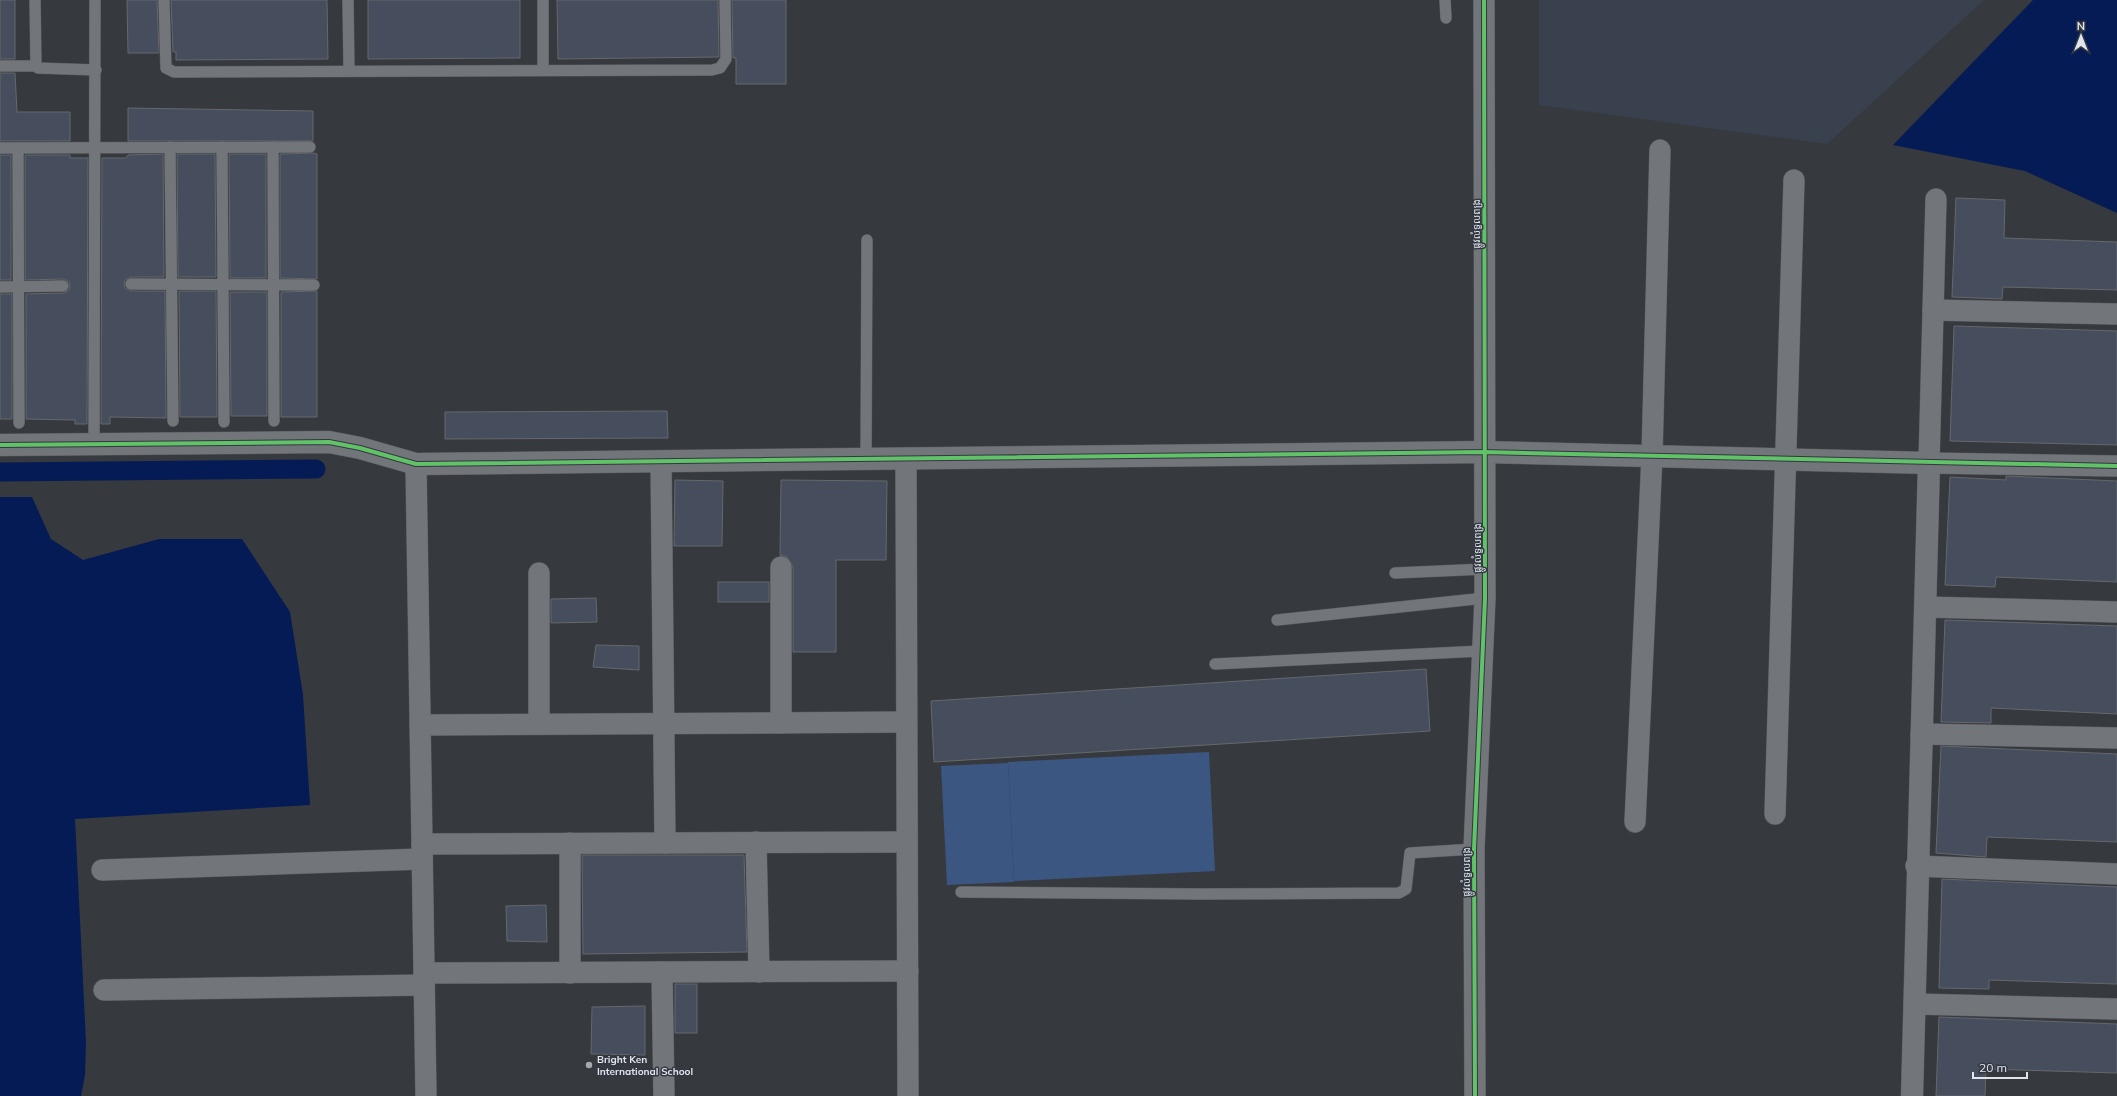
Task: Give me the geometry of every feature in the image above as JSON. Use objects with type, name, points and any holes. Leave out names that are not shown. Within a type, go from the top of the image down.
[{"type":"street","name":"ផ្លូវលំទួលពង្រ","points":[[1475,1096],[1474,849],[1485,598],[1484,0]]},
{"type":"street","points":[[1635,822],[1652,456],[1660,150]]},
{"type":"street","points":[[1775,814],[1794,180]]},
{"type":"street","points":[[1912,1096],[1915,1004],[1916,866],[1925,607],[1936,199]]},
{"type":"street","points":[[1933,310],[2117,314]]},
{"type":"street","points":[[0,445],[329,442],[360,448],[416,464],[1484,452],[1786,460],[2117,466]]},
{"type":"street","points":[[906,458],[908,1096]]},
{"type":"street","points":[[661,461],[665,843]]},
{"type":"street","points":[[416,464],[426,1096]]},
{"type":"street","points":[[781,567],[781,723]]},
{"type":"street","points":[[539,573],[539,724]]},
{"type":"street","points":[[1925,607],[2117,612]]},
{"type":"street","points":[[420,725],[906,722]]},
{"type":"street","points":[[1920,734],[2117,738]]},
{"type":"street","points":[[756,842],[759,972]]},
{"type":"street","points":[[102,870],[570,843],[907,842]]},
{"type":"street","points":[[570,843],[570,973]]},
{"type":"street","points":[[1916,866],[2117,874]]},
{"type":"street","points":[[104,990],[570,973],[908,971]]},
{"type":"street","points":[[662,972],[664,1096]]},
{"type":"street","points":[[1915,1004],[2117,1009]]},
{"type":"lane","points":[[35,0],[36,66]]},
{"type":"lane","points":[[94,444],[95,0]]},
{"type":"lane","points":[[164,0],[166,68],[174,72],[543,69],[712,70],[720,68],[726,59],[725,0]]},
{"type":"lane","points":[[348,0],[349,70]]},
{"type":"lane","points":[[543,0],[543,69]]},
{"type":"lane","points":[[1445,0],[1446,18]]},
{"type":"lane","points":[[0,66],[36,66],[41,70],[96,70]]},
{"type":"lane","points":[[170,147],[173,421]]},
{"type":"lane","points":[[222,147],[224,422]]},
{"type":"lane","points":[[273,147],[274,421]]},
{"type":"lane","points":[[0,148],[310,147]]},
{"type":"lane","points":[[18,148],[19,423]]},
{"type":"lane","points":[[866,459],[867,240]]},
{"type":"lane","points":[[131,284],[314,285]]},
{"type":"lane","points":[[0,287],[63,286]]},
{"type":"lane","points":[[1395,573],[1485,569]]},
{"type":"lane","points":[[1277,620],[1485,598]]},
{"type":"lane","points":[[1215,664],[1482,651]]},
{"type":"lane","points":[[961,892],[1193,894],[1399,893],[1406,889],[1410,853],[1474,849]]},
{"type":"shaded area","points":[[1539,0],[1984,0],[1827,144],[1539,105]]},
{"type":"shaded area","points":[[2033,0],[2117,0],[2117,213],[2025,171],[1893,145]]},
{"type":"shaded area","points":[[0,497],[32,497],[51,539],[83,560],[159,539],[242,539],[290,612],[303,695],[310,805],[75,819],[86,1042],[85,1075],[81,1096],[0,1096]]},
{"type":"shaded area","points":[[1209,752],[1215,871],[1014,881],[1008,762]]},
{"type":"shaded area","points":[[1008,763],[1014,882],[947,885],[941,766]]},
{"type":"building","points":[[0,0],[15,0],[15,59],[0,59]]},
{"type":"building","points":[[127,0],[157,0],[159,53],[128,53]]},
{"type":"building","points":[[171,0],[327,0],[328,59],[176,60],[176,52],[173,52]]},
{"type":"building","points":[[368,0],[520,0],[520,58],[368,59]]},
{"type":"building","points":[[557,0],[718,0],[719,57],[558,59]]},
{"type":"building","points":[[732,0],[786,0],[786,84],[736,84],[736,58],[733,58]]},
{"type":"building","points":[[0,73],[15,73],[17,112],[70,112],[70,141],[0,141]]},
{"type":"building","points":[[128,108],[313,111],[313,141],[128,141]]},
{"type":"building","points":[[163,154],[164,277],[131,277],[125,280],[124,284],[125,288],[131,291],[165,291],[166,418],[110,417],[110,424],[101,424],[102,158],[126,158],[128,155]]},
{"type":"building","points":[[177,154],[215,154],[216,277],[178,277]]},
{"type":"building","points":[[229,154],[266,154],[266,278],[230,278]]},
{"type":"building","points":[[280,154],[317,154],[317,279],[280,278]]},
{"type":"building","points":[[0,155],[11,155],[11,280],[0,280]]},
{"type":"building","points":[[25,155],[70,155],[70,158],[88,158],[87,424],[75,424],[75,420],[26,419],[26,294],[64,293],[69,290],[70,286],[69,282],[63,279],[25,280]]},
{"type":"building","points":[[1956,198],[2005,200],[2004,238],[2117,242],[2117,290],[2003,287],[2002,299],[1952,297]]},
{"type":"building","points":[[179,291],[216,291],[217,417],[180,417]]},
{"type":"building","points":[[317,291],[317,417],[281,417],[281,292]]},
{"type":"building","points":[[230,292],[267,292],[267,416],[231,416]]},
{"type":"building","points":[[0,294],[12,294],[12,419],[0,419]]},
{"type":"building","points":[[1954,326],[2117,331],[2117,445],[1950,441]]},
{"type":"building","points":[[667,411],[668,438],[445,439],[445,412]]},
{"type":"building","points":[[2006,476],[2117,481],[2117,582],[1996,577],[1995,587],[1945,585],[1950,477],[2006,480]]},
{"type":"building","points":[[675,480],[723,481],[722,546],[674,546]]},
{"type":"building","points":[[781,480],[887,481],[886,560],[836,560],[836,652],[793,652],[793,567],[787,557],[780,555]]},
{"type":"building","points":[[718,582],[769,582],[769,602],[718,602]]},
{"type":"building","points":[[596,598],[597,622],[551,623],[551,599]]},
{"type":"building","points":[[1945,620],[2117,626],[2117,714],[1991,708],[1991,723],[1941,722]]},
{"type":"building","points":[[596,645],[639,646],[639,670],[593,667]]},
{"type":"building","points":[[1426,669],[1430,731],[934,762],[931,701]]},
{"type":"building","points":[[1941,746],[2117,754],[2117,842],[1987,837],[1986,857],[1936,853]]},
{"type":"building","points":[[582,855],[744,855],[747,952],[583,954]]},
{"type":"building","points":[[1942,879],[2117,887],[2117,984],[1989,980],[1989,989],[1939,988]]},
{"type":"building","points":[[546,905],[547,942],[507,941],[506,906]]},
{"type":"building","points":[[675,984],[697,984],[697,1033],[675,1033]]},
{"type":"building","points":[[645,1006],[645,1055],[591,1054],[592,1007]]},
{"type":"building","points":[[1939,1017],[2117,1024],[2117,1073],[1986,1069],[1985,1096],[1936,1096]]},
{"type":"waterway","points":[[0,472],[316,469]]},
{"type":"cycle path","points":[[1475,1096],[1474,849],[1485,598],[1484,0]]},
{"type":"cycle path","points":[[0,445],[329,442],[360,448],[416,464],[1484,452],[2117,466]]},
{"type":"place","name":"Bright Ken International School","points":[[589,1065]]}]
